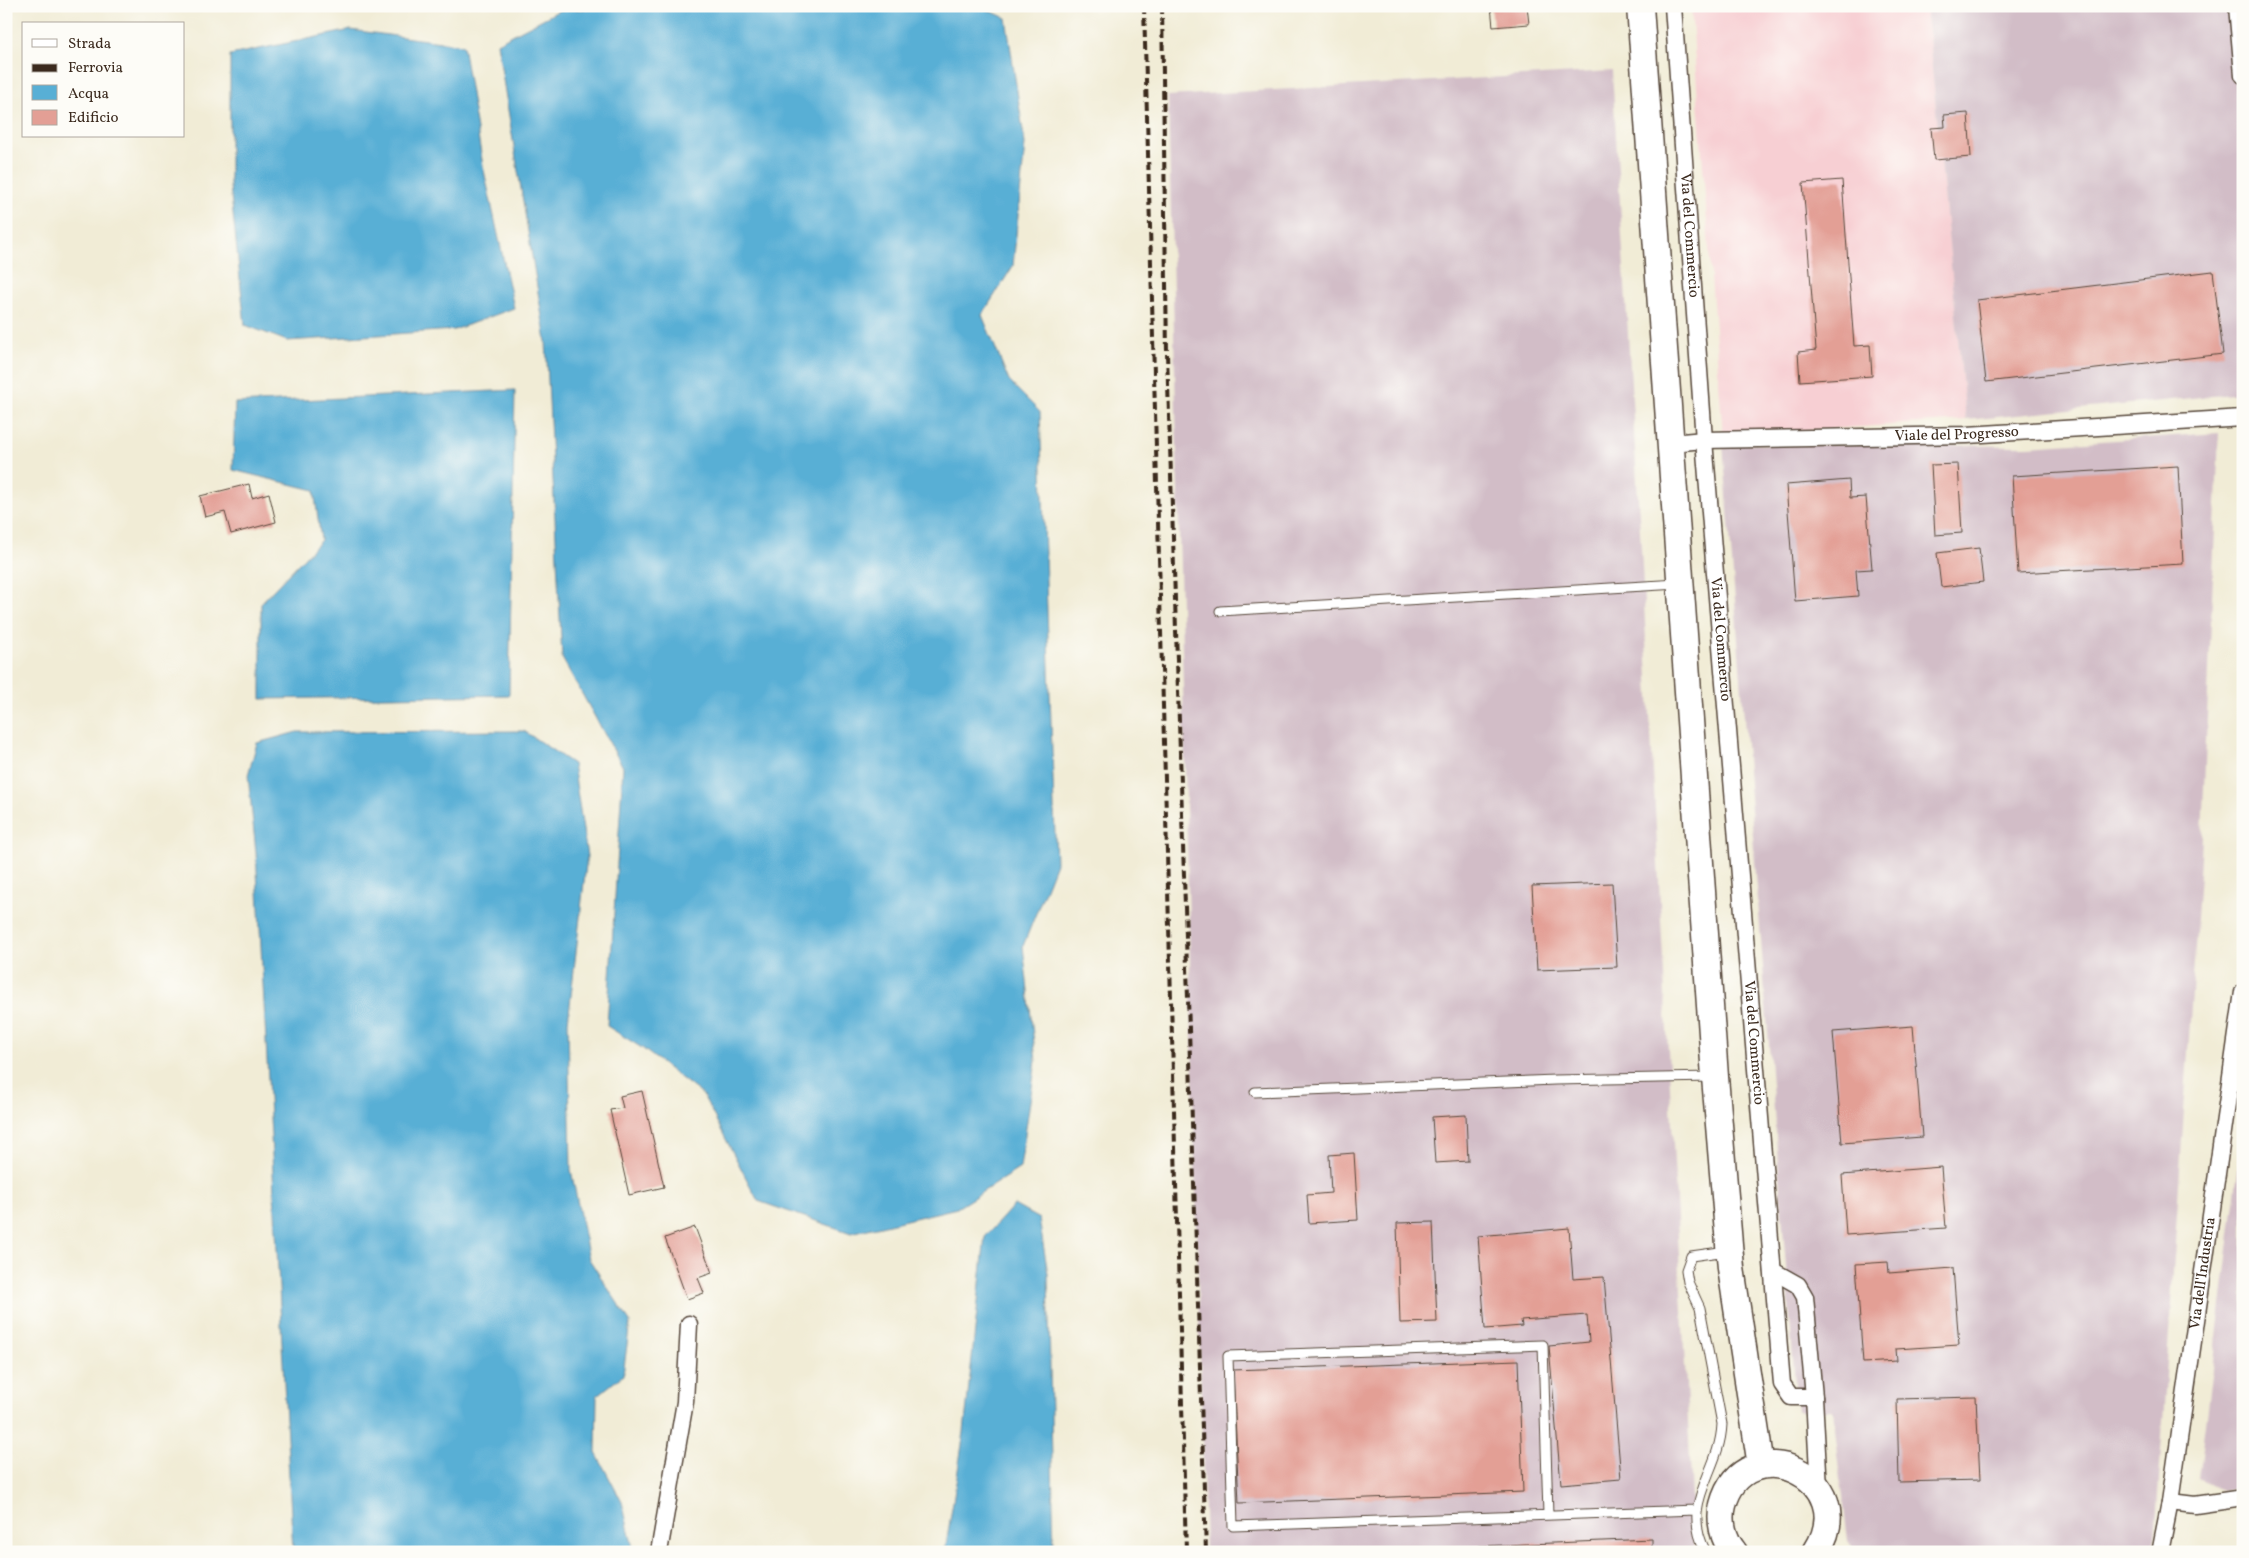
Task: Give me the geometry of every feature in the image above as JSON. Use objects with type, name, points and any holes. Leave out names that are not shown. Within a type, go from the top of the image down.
[{"type":"main road","points":[[1640,6],[1715,1077],[1730,1250],[1741,1340],[1761,1466]]},
{"type":"main road","points":[[1734,1552],[1721,1524],[1721,1511],[1725,1499],[1739,1478],[1761,1466],[1784,1465],[1794,1468],[1812,1480],[1825,1501],[1828,1514],[1827,1527],[1823,1540],[1816,1552]]},
{"type":"street","name":"Via del Commercio","points":[[1673,6],[1704,440],[1782,1384],[1791,1397],[1814,1397]]},
{"type":"street","points":[[2238,6],[2243,75]]},
{"type":"street","name":"Viale del Progresso","points":[[1672,443],[1704,440],[1967,435],[2243,418]]},
{"type":"street","name":"Via dell'Industria","points":[[2160,1552],[2170,1502],[2243,992]]},
{"type":"street","points":[[1773,1271],[1798,1285],[1805,1297],[1814,1397],[1819,1489]]},
{"type":"street","points":[[659,1552],[685,1402],[690,1324]]},
{"type":"street","points":[[2170,1502],[2195,1505],[2243,1498]]},
{"type":"lane","points":[[1220,611],[1681,583]]},
{"type":"lane","points":[[1255,1092],[1555,1080],[1715,1077]]},
{"type":"lane","points":[[1706,1552],[1698,1534],[1696,1510],[1722,1440],[1722,1424],[1700,1308],[1688,1282],[1686,1270],[1691,1256],[1730,1250]]},
{"type":"lane","points":[[1548,1515],[1543,1345],[1228,1356],[1233,1526],[1696,1510]]},
{"type":"shaded area","points":[[1691,6],[1926,6],[1966,420],[1723,436]]},
{"type":"shaded area","points":[[1926,6],[2243,6],[2243,393],[1966,420]]},
{"type":"shaded area","points":[[1612,71],[1641,548],[1695,1552],[1205,1552],[1168,96]]},
{"type":"shaded area","points":[[2219,433],[2201,859],[2155,1539],[2152,1552],[1856,1552],[1848,1541],[1833,1410],[1797,1411],[1723,444],[2028,446]]},
{"type":"shaded area","points":[[2243,1131],[2243,1487],[2221,1490],[2199,1479]]},
{"type":"water","points":[[664,6],[979,6],[1006,18],[1025,144],[1013,266],[982,315],[1009,381],[1040,412],[1056,863],[1023,946],[1036,1061],[1020,1168],[957,1208],[851,1233],[758,1201],[703,1095],[642,1048],[607,1026],[623,767],[562,658],[546,341],[497,43],[560,10]]},
{"type":"water","points":[[351,30],[463,45],[483,166],[514,308],[454,330],[287,341],[245,325],[230,186],[230,55]]},
{"type":"water","points":[[515,390],[509,695],[261,699],[261,603],[321,540],[314,490],[233,470],[235,403]]},
{"type":"water","points":[[524,731],[573,764],[587,856],[568,1022],[571,1170],[589,1259],[630,1322],[623,1375],[597,1396],[596,1453],[622,1502],[634,1552],[293,1552],[256,852],[248,775],[257,743],[297,732]]},
{"type":"water","points":[[1014,1205],[1039,1219],[1048,1274],[1054,1552],[945,1552],[964,1432],[985,1237]]},
{"type":"building","points":[[1491,6],[1527,6],[1529,24],[1493,27]]},
{"type":"building","points":[[1968,113],[1971,157],[1934,160],[1931,128],[1945,127],[1944,115]]},
{"type":"building","points":[[1842,180],[1854,346],[1870,345],[1872,376],[1800,381],[1798,352],[1816,350],[1803,183]]},
{"type":"building","points":[[2213,271],[2223,354],[1986,382],[1977,300]]},
{"type":"building","points":[[1958,464],[1962,533],[1935,535],[1931,465]]},
{"type":"building","points":[[2178,466],[2183,564],[2018,573],[2012,476]]},
{"type":"building","points":[[1849,480],[1850,498],[1866,497],[1872,569],[1856,570],[1858,596],[1795,601],[1786,485]]},
{"type":"building","points":[[249,484],[252,498],[269,493],[276,522],[231,534],[225,512],[205,517],[200,496]]},
{"type":"building","points":[[1979,548],[1983,582],[1941,587],[1937,553]]},
{"type":"building","points":[[1612,883],[1617,967],[1537,970],[1532,886]]},
{"type":"building","points":[[1913,1026],[1922,1137],[1842,1143],[1833,1032]]},
{"type":"building","points":[[642,1091],[664,1187],[629,1195],[610,1110],[623,1108],[620,1096]]},
{"type":"building","points":[[1466,1115],[1468,1161],[1435,1163],[1432,1117]]},
{"type":"building","points":[[1354,1153],[1358,1220],[1309,1223],[1307,1195],[1331,1193],[1329,1155]]},
{"type":"building","points":[[1941,1167],[1946,1228],[1846,1235],[1842,1175]]},
{"type":"building","points":[[1433,1222],[1437,1322],[1400,1323],[1397,1223]]},
{"type":"building","points":[[695,1227],[712,1273],[698,1278],[704,1293],[687,1299],[665,1238]]},
{"type":"building","points":[[1569,1228],[1573,1279],[1604,1277],[1621,1479],[1561,1484],[1549,1346],[1589,1342],[1587,1315],[1521,1320],[1522,1326],[1485,1329],[1478,1236]]},
{"type":"building","points":[[1888,1262],[1889,1273],[1953,1268],[1959,1345],[1896,1349],[1897,1361],[1863,1363],[1856,1264]]},
{"type":"building","points":[[1518,1360],[1523,1492],[1239,1503],[1233,1370]]},
{"type":"building","points":[[1976,1397],[1980,1480],[1899,1482],[1897,1399]]},
{"type":"building","points":[[1652,1539],[1652,1552],[1479,1552],[1479,1546]]},
{"type":"railway","points":[[1144,6],[1186,1552]]},
{"type":"railway","points":[[1162,6],[1167,353],[1206,1552]]}]
